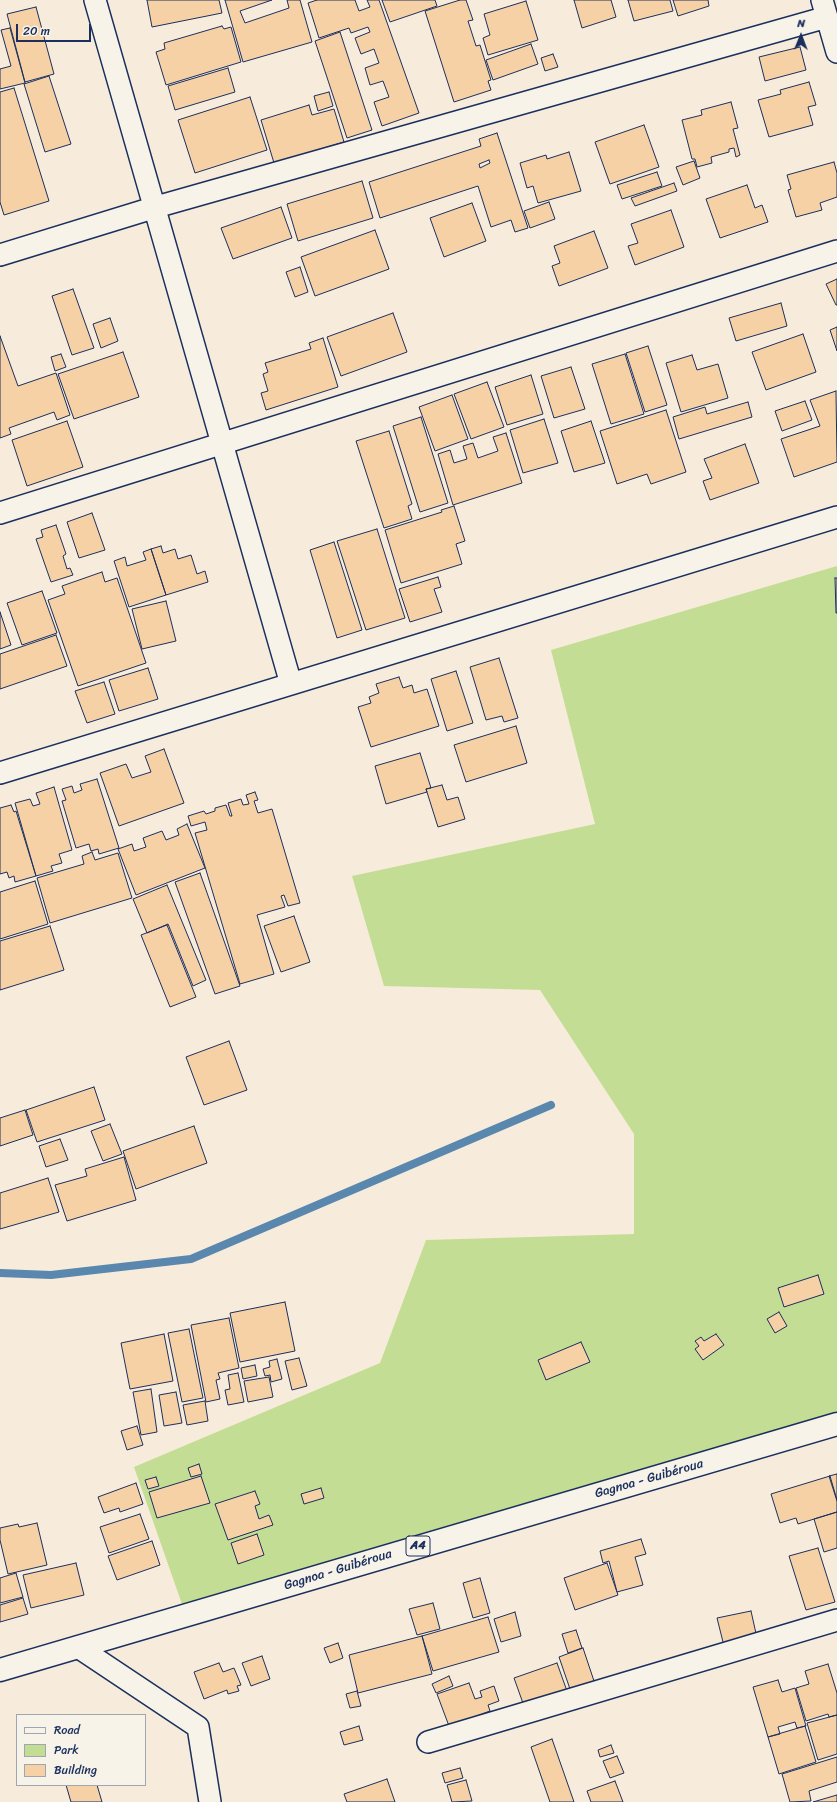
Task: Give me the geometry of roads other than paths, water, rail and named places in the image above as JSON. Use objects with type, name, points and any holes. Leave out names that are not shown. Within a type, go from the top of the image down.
[{"type":"main road","name":"Gagnoa - Guibéroua","points":[[0,1670],[837,1424]]},
{"type":"street","points":[[95,0],[156,207],[291,684]]},
{"type":"street","points":[[0,255],[824,8],[837,52]]},
{"type":"street","points":[[0,513],[837,252]]},
{"type":"street","points":[[0,773],[837,517]]},
{"type":"street","points":[[428,1742],[837,1620]]},
{"type":"street","points":[[78,1647],[198,1728],[210,1802]]},
{"type":"waterway","points":[[0,1273],[51,1275],[191,1259],[551,1105]]}]
